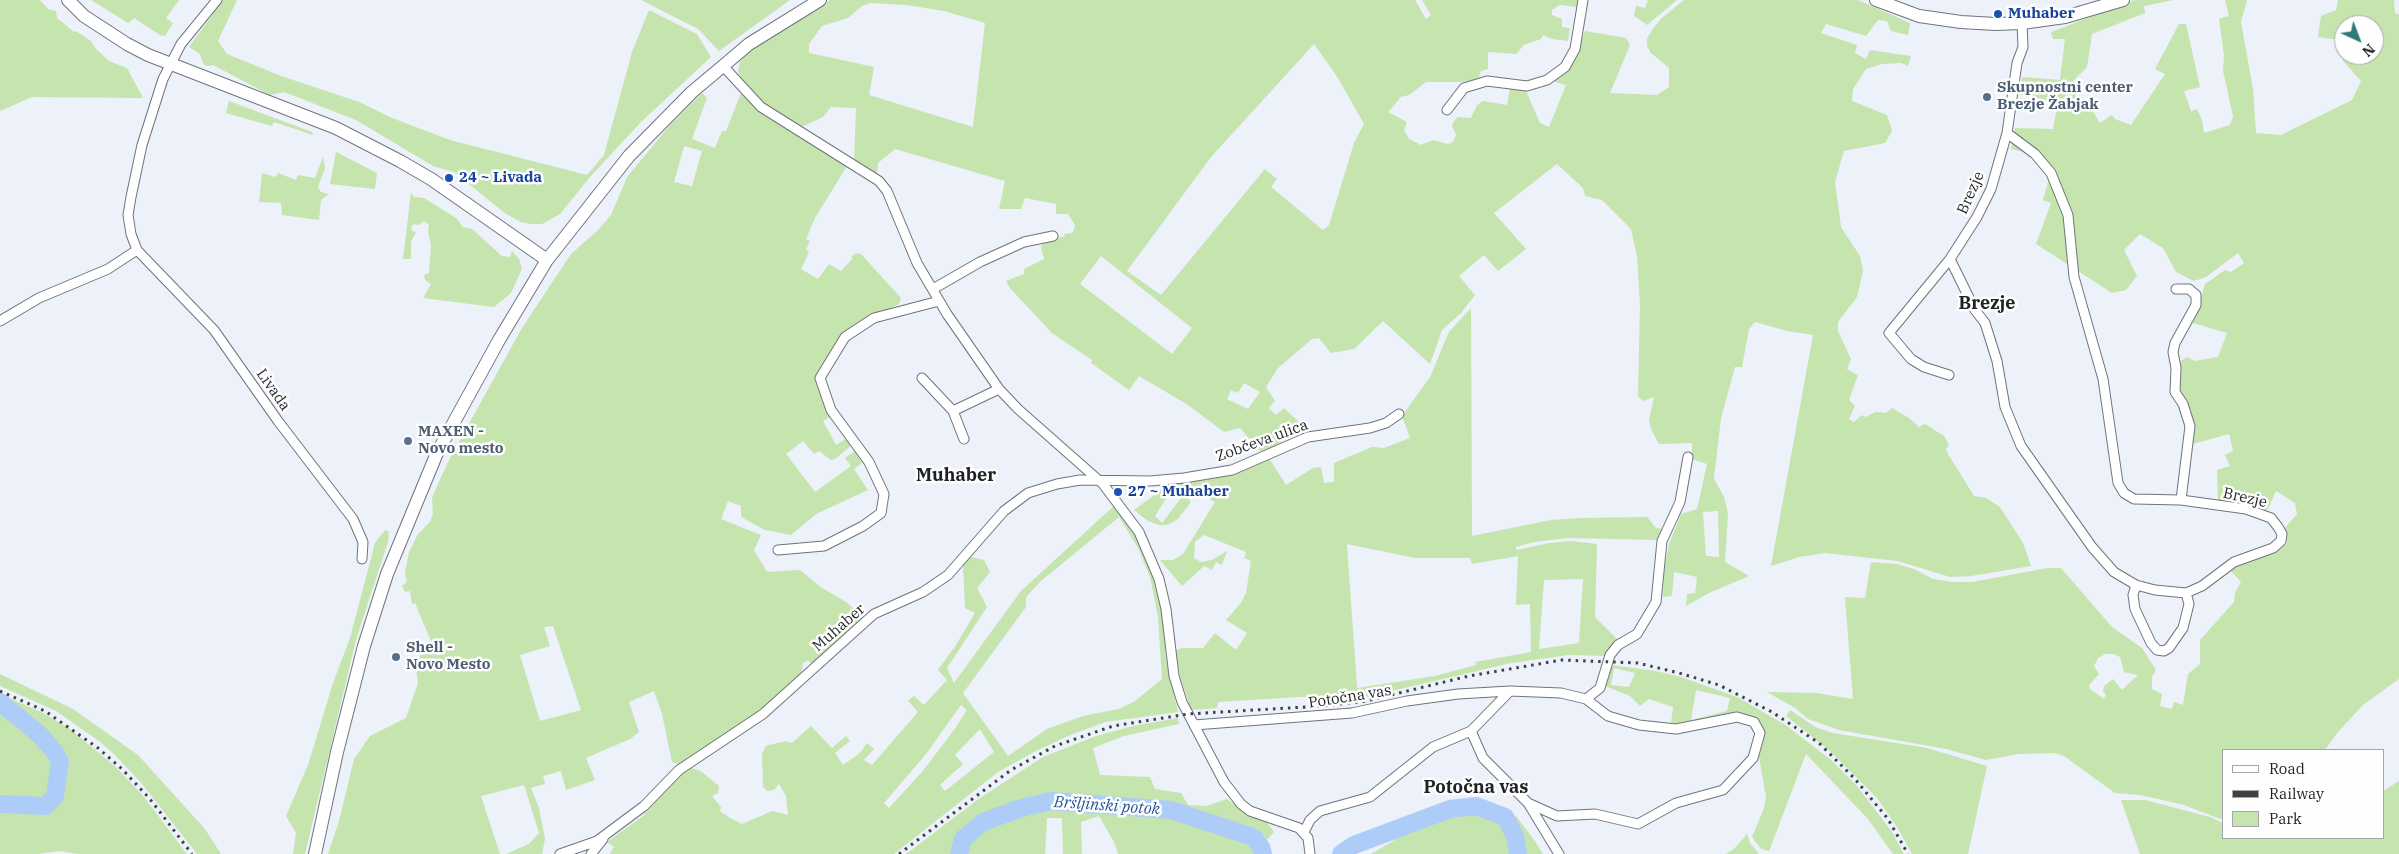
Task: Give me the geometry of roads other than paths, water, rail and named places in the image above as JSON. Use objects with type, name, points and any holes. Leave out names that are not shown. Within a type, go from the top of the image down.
[{"type":"street","points":[[68,0],[84,16],[127,44],[171,64],[336,128],[400,161],[431,179],[547,260]]},
{"type":"street","name":"Livada","points":[[217,0],[181,44],[163,79],[142,145],[128,215],[137,250],[214,330],[278,422],[353,519],[363,542],[362,559]]},
{"type":"street","points":[[315,854],[337,752],[364,646],[398,544],[437,453],[458,413],[547,260],[630,156],[692,92],[749,44],[820,0]]},
{"type":"street","points":[[1447,110],[1464,88],[1487,81],[1526,86],[1547,80],[1565,67],[1575,49],[1583,0]]},
{"type":"street","points":[[1876,0],[1919,16],[1961,22],[2022,23],[2065,17],[2123,0]]},
{"type":"street","name":"Brezje","points":[[1949,375],[1924,368],[1911,359],[1889,333],[1950,259],[1977,217],[1991,189],[2007,133],[2016,63],[2023,48],[2022,23]]},
{"type":"street","points":[[723,66],[761,107],[879,181],[891,199],[917,263],[939,301],[999,389],[1018,410],[1100,481],[1122,507],[1139,532],[1159,579],[1166,609],[1174,676],[1182,702],[1224,782],[1241,804],[1261,816],[1287,823],[1304,832],[1309,843],[1310,854]]},
{"type":"street","name":"Brezje","points":[[2007,133],[2036,154],[2051,173],[2068,215],[2074,277],[2103,379],[2118,483],[2124,493],[2134,500],[2181,500],[2246,510],[2271,518],[2282,534],[2280,541],[2273,548],[2234,562],[2202,586],[2186,593]]},
{"type":"street","points":[[933,289],[980,262],[1024,242],[1053,236]]},
{"type":"street","points":[[0,322],[39,298],[108,269],[137,250]]},
{"type":"street","points":[[1950,259],[1975,310],[1985,324],[1997,361],[2005,408],[2021,446],[2092,548],[2114,572],[2136,585],[2170,593],[2186,593],[2189,604],[2183,628],[2170,648],[2164,651],[2156,650],[2151,643],[2135,609],[2132,595],[2136,585]]},
{"type":"street","points":[[2176,289],[2189,289],[2196,295],[2196,305],[2175,343],[2173,352],[2176,368],[2175,392],[2183,404],[2190,426],[2181,500]]},
{"type":"street","points":[[778,550],[824,546],[862,526],[881,513],[884,494],[869,462],[831,410],[820,378],[845,338],[874,318],[939,301]]},
{"type":"street","points":[[922,378],[953,411],[964,439]]},
{"type":"street","points":[[953,411],[999,389]]},
{"type":"street","name":"Zobčeva ulica","points":[[1100,481],[1184,478],[1232,470],[1308,437],[1370,428],[1386,423],[1399,414]]},
{"type":"street","points":[[1586,699],[1600,688],[1608,661],[1618,645],[1637,634],[1656,602],[1662,541],[1680,502],[1688,457]]},
{"type":"street","name":"Muhaber","points":[[560,854],[597,841],[610,832],[644,806],[679,770],[763,714],[874,614],[923,592],[948,574],[1004,511],[1028,493],[1057,484],[1080,480],[1100,481]]},
{"type":"street","points":[[1304,832],[1310,820],[1320,811],[1370,797],[1433,747],[1471,731],[1510,691]]},
{"type":"street","name":"Potočna vas","points":[[1194,725],[1352,713],[1407,701],[1450,695],[1510,691],[1561,692],[1586,699],[1608,716],[1639,725],[1676,729],[1737,717],[1754,722],[1760,733],[1753,758],[1723,790],[1676,803],[1638,824],[1595,814],[1557,816],[1528,803],[1483,758],[1471,731]]},
{"type":"street","points":[[1528,803],[1558,854]]},
{"type":"street","name":"Muhaber","points":[[591,854],[610,832]]},
{"type":"waterway","name":"Bršljinski potok","points":[[0,702],[40,735],[54,751],[60,762],[55,796],[46,806],[0,804]]},
{"type":"waterway","name":"Bršljinski potok","points":[[959,854],[963,839],[983,822],[1021,808],[1051,801],[1171,810],[1253,837],[1261,847],[1263,854]]},
{"type":"waterway","name":"Bršljinski potok","points":[[1341,854],[1354,845],[1450,809],[1476,806],[1505,817],[1515,836],[1518,854]]},
{"type":"railway","points":[[899,854],[1011,770],[1055,746],[1113,726],[1188,714],[1322,706],[1366,701],[1469,676],[1562,660],[1638,663],[1679,673],[1719,685],[1772,712],[1819,743],[1855,779],[1888,819],[1908,854]]},
{"type":"railway","points":[[0,691],[45,711],[98,748],[122,769],[150,799],[192,854]]},
{"type":"place","name":"Muhaber","points":[[1998,14]]},
{"type":"place","name":"Skupnostni center Brezje Žabjak","points":[[1987,97]]},
{"type":"place","name":"24 ~ Livada","points":[[449,178]]},
{"type":"place","name":"MAXEN - Novo mesto","points":[[408,441]]},
{"type":"place","name":"27 ~ Muhaber","points":[[1118,492]]},
{"type":"place","name":"Shell - Novo Mesto","points":[[396,657]]},
{"type":"district","name":"Brezje","points":[[1987,304]]},
{"type":"district","name":"Muhaber","points":[[956,476]]},
{"type":"district","name":"Potočna vas","points":[[1476,788]]}]
